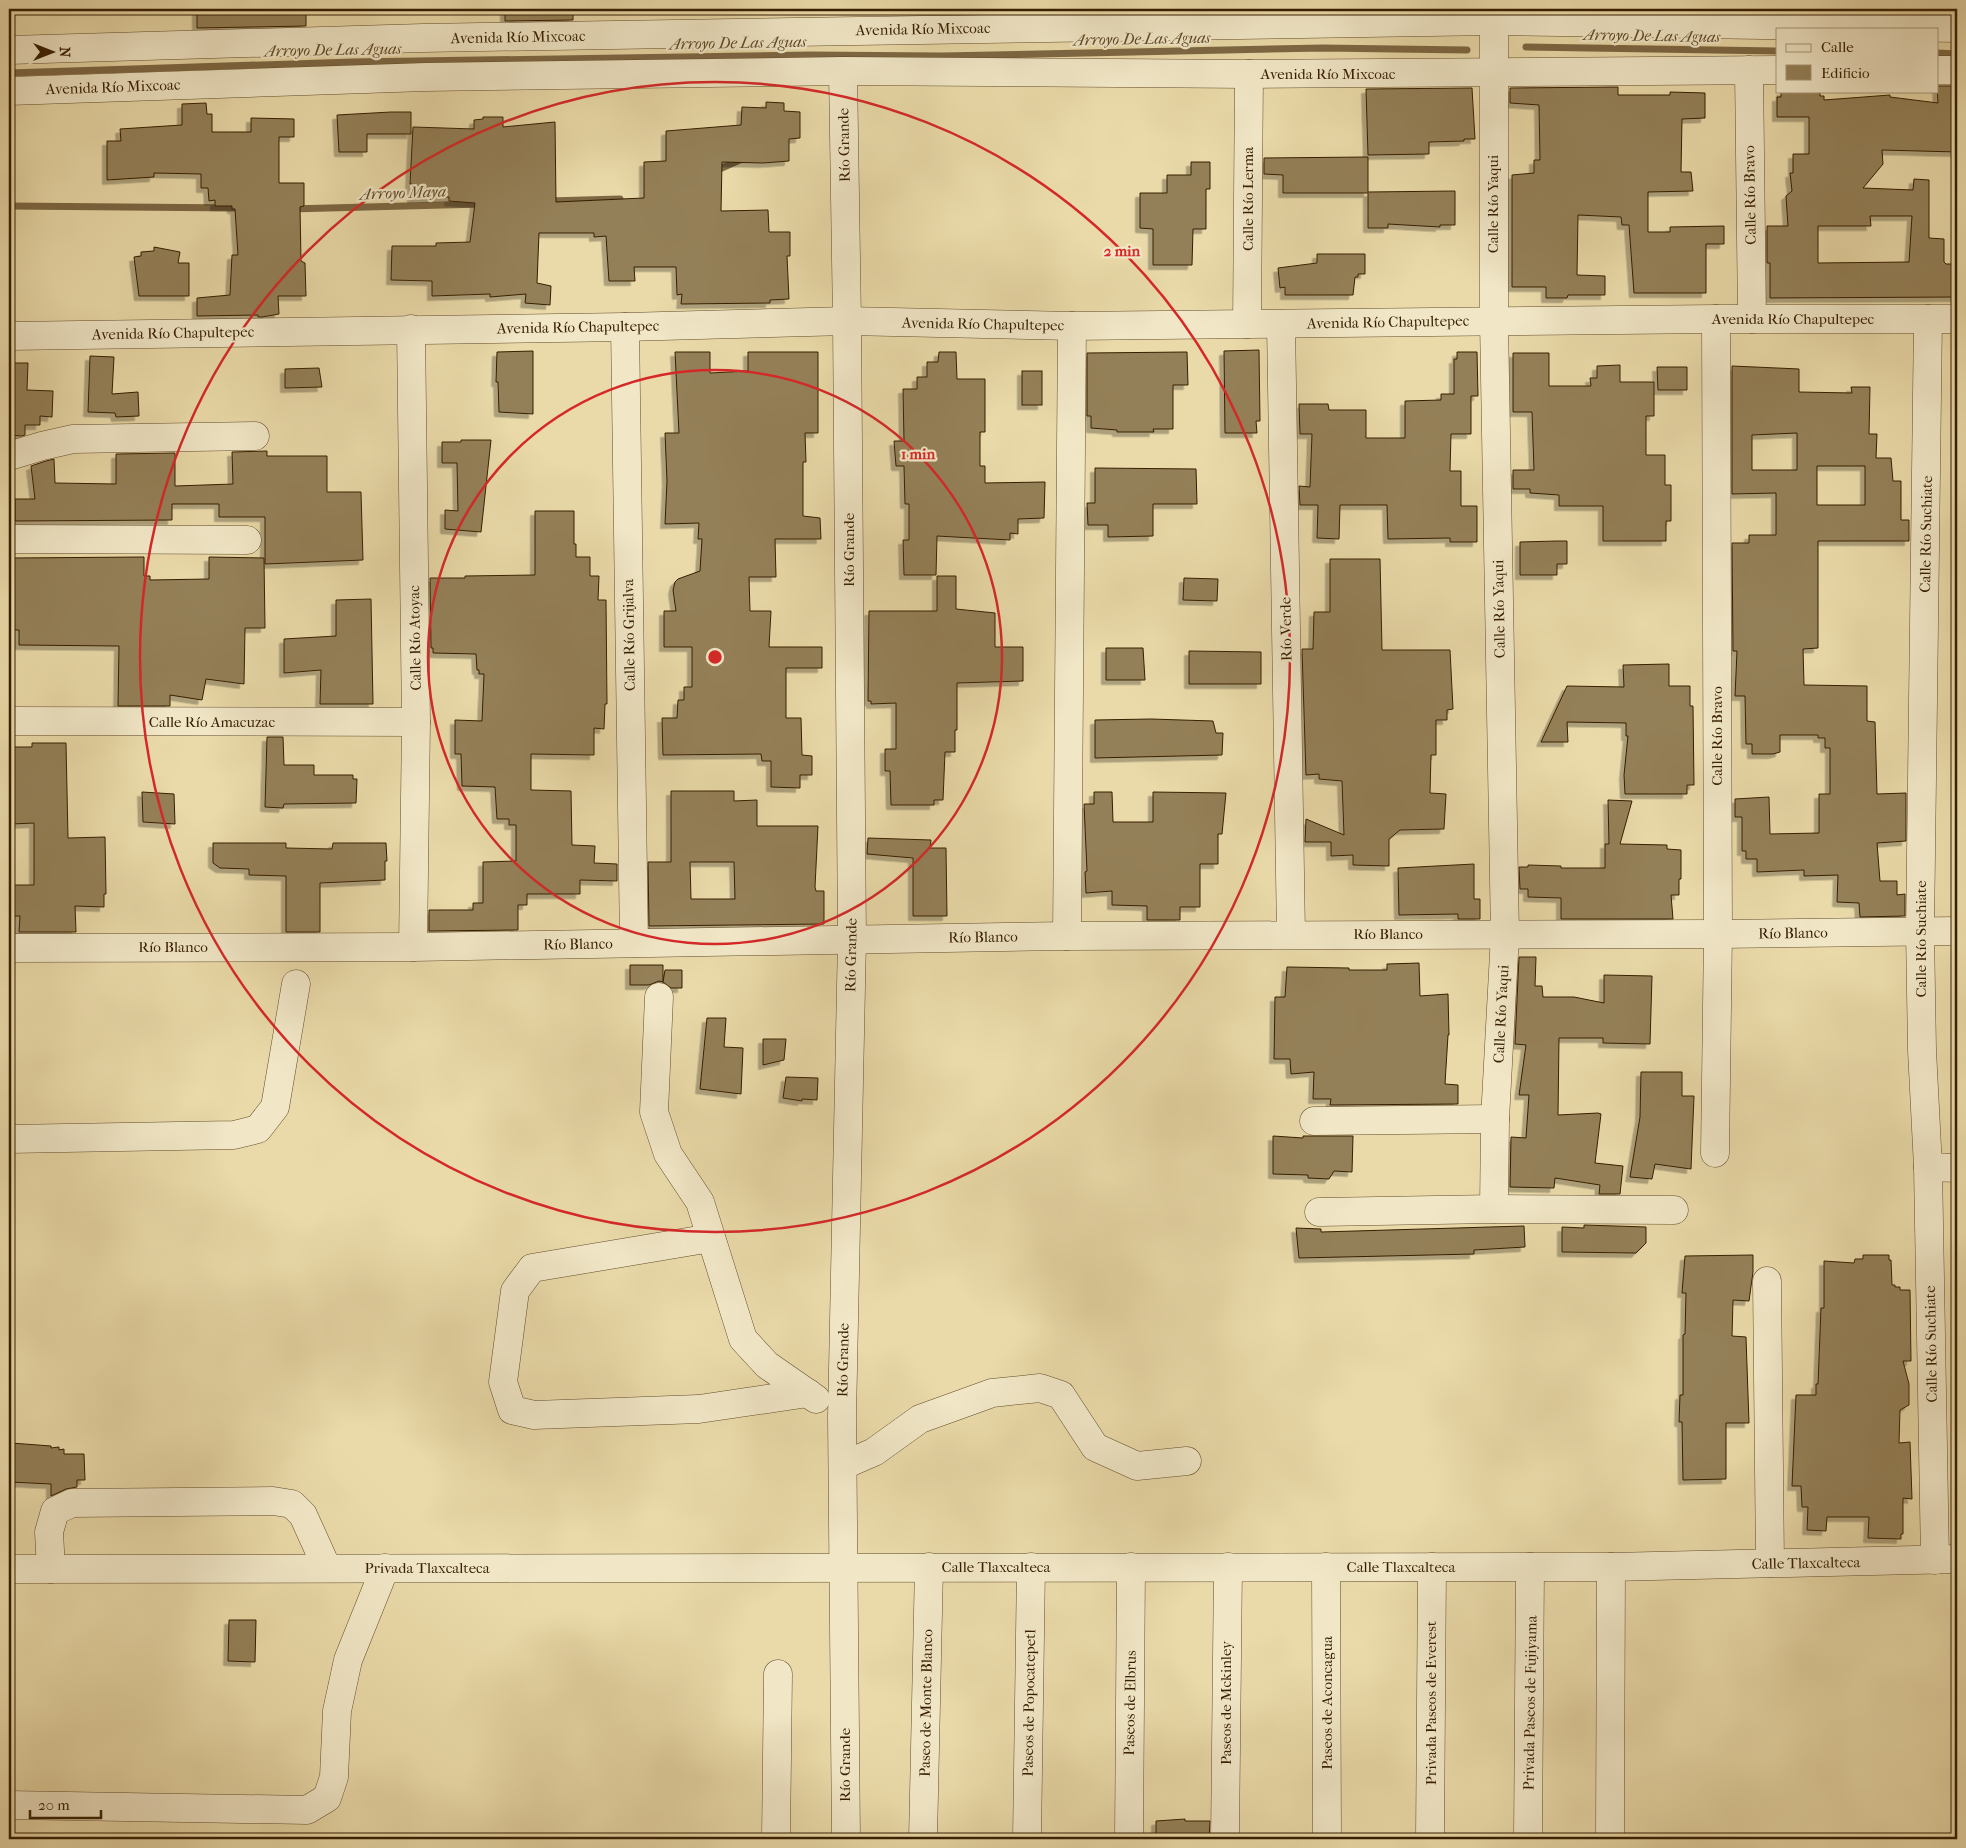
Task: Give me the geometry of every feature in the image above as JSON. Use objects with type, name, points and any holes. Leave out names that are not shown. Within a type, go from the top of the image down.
[{"type":"street","name":"Avenida Río Mixcoac","points":[[9,50],[423,38],[841,20],[1494,15],[1957,28]]},
{"type":"street","name":"Calle Río Yaqui","points":[[1494,15],[1492,73],[1494,321],[1505,934],[1495,1119],[1494,1209]]},
{"type":"street","name":"Calle Río Bravo","points":[[1749,70],[1752,319]]},
{"type":"street","name":"Avenida Río Mixcoac","points":[[9,90],[426,77],[843,71],[1249,74],[1776,70]]},
{"type":"street","points":[[1938,70],[1957,70]]},
{"type":"street","name":"Río Grande","points":[[843,71],[848,321],[852,939],[842,1417],[844,1465],[846,1839]]},
{"type":"street","name":"Calle Río Lerma","points":[[1247,324],[1249,74]]},
{"type":"street","name":"Calle Río Bravo","points":[[1715,1153],[1718,934],[1716,319]]},
{"type":"street","name":"Avenida Río Chapultepec","points":[[9,336],[625,327],[848,321],[1072,326],[1716,319],[1957,319]]},
{"type":"street","name":"Calle Río Suchiate","points":[[1928,319],[1920,932],[1922,1050],[1946,1560]]},
{"type":"street","name":"Río Verde","points":[[1281,324],[1291,934]]},
{"type":"street","points":[[1067,936],[1072,326]]},
{"type":"street","name":"Calle Río Grijalva","points":[[625,327],[634,943]]},
{"type":"street","name":"Calle Río Atoyac","points":[[411,329],[416,722],[413,947]]},
{"type":"street","points":[[9,456],[42,446],[73,440],[255,436]]},
{"type":"street","points":[[9,539],[248,540]]},
{"type":"street","name":"Calle Río Amacuzac","points":[[9,721],[416,722]]},
{"type":"street","name":"Río Blanco","points":[[9,948],[413,947],[1291,934],[1718,934],[1957,931]]},
{"type":"street","points":[[9,1139],[234,1135],[258,1129],[274,1107],[296,984]]},
{"type":"street","points":[[659,997],[654,1112],[668,1154],[700,1202],[743,1339],[767,1365],[842,1417]]},
{"type":"street","points":[[1314,1121],[1495,1119]]},
{"type":"street","points":[[1928,1166],[1957,1168]]},
{"type":"street","points":[[1319,1212],[1494,1209],[1674,1210]]},
{"type":"street","points":[[711,1238],[532,1268],[515,1292],[503,1382],[512,1410],[534,1415],[699,1409],[808,1393]]},
{"type":"street","points":[[1768,1281],[1770,1563]]},
{"type":"street","points":[[844,1465],[874,1452],[920,1419],[992,1393],[1040,1388],[1061,1396],[1094,1447],[1137,1466],[1186,1461]]},
{"type":"street","points":[[51,1569],[49,1532],[55,1511],[72,1502],[272,1502],[292,1504],[303,1515],[327,1568]]},
{"type":"street","name":"Calle Tlaxcalteca","points":[[844,1567],[1611,1567],[1946,1560]]},
{"type":"street","name":"Privada Tlaxcalteca","points":[[9,1569],[844,1567]]},
{"type":"street","name":"Paseo de Monte Blanco","points":[[923,1839],[929,1567]]},
{"type":"street","name":"Paseos de Popocatepetl","points":[[1027,1839],[1031,1567]]},
{"type":"street","name":"Paseos de Elbrus","points":[[1129,1839],[1131,1567]]},
{"type":"street","name":"Paseos de Mckinley","points":[[1226,1839],[1228,1567]]},
{"type":"street","name":"Paseos de Aconcagua","points":[[1326,1567],[1327,1839]]},
{"type":"street","name":"Privada Paseos de Everest","points":[[1430,1839],[1432,1567]]},
{"type":"street","name":"Privada Paseos de Fujiyama","points":[[1528,1839],[1530,1567]]},
{"type":"street","points":[[1610,1839],[1611,1567]]},
{"type":"street","points":[[9,1806],[307,1810],[327,1798],[334,1777],[337,1711],[348,1660],[384,1568]]},
{"type":"street","points":[[776,1839],[778,1674]]},
{"type":"building","points":[[197,9],[306,9],[306,26],[197,28]]},
{"type":"building","points":[[505,9],[573,9],[573,20],[505,21]]},
{"type":"building","points":[[1938,86],[1957,86],[1957,152],[1882,150],[1883,164],[1863,188],[1913,190],[1914,179],[1929,180],[1929,238],[1944,239],[1944,262],[1946,264],[1957,264],[1957,297],[1770,298],[1770,263],[1767,263],[1767,226],[1788,226],[1786,196],[1792,191],[1790,173],[1793,173],[1793,154],[1809,154],[1809,117],[1777,117],[1777,97],[1781,97],[1781,92],[1820,92],[1820,96],[1824,96],[1824,100],[1890,95],[1890,97],[1938,103]],"holes":[[[1870,216],[1912,216],[1909,262],[1818,263],[1818,226],[1871,226]]]},
{"type":"building","points":[[1618,87],[1618,95],[1670,95],[1670,92],[1705,93],[1705,118],[1682,119],[1681,172],[1691,172],[1693,191],[1648,192],[1648,232],[1670,232],[1670,227],[1724,226],[1724,244],[1706,244],[1706,293],[1634,293],[1629,225],[1622,225],[1621,217],[1578,215],[1577,275],[1605,276],[1605,295],[1568,295],[1567,298],[1546,298],[1546,287],[1512,287],[1512,175],[1534,173],[1534,160],[1540,160],[1539,105],[1510,103],[1510,88]]},
{"type":"building","points":[[1472,88],[1475,139],[1429,142],[1429,154],[1368,155],[1366,89]]},
{"type":"building","points":[[766,102],[784,103],[784,111],[800,112],[800,138],[789,139],[789,161],[763,163],[722,162],[721,211],[768,210],[769,232],[790,232],[790,256],[787,256],[789,299],[770,300],[770,303],[681,304],[682,294],[677,295],[676,267],[634,267],[635,281],[609,281],[606,236],[594,237],[594,233],[539,233],[537,283],[551,286],[550,305],[525,303],[526,294],[490,297],[490,294],[432,296],[432,281],[391,280],[392,246],[436,246],[436,243],[470,242],[475,203],[449,201],[449,197],[412,198],[412,184],[410,184],[413,127],[474,129],[474,120],[483,119],[483,117],[503,117],[503,127],[555,122],[556,202],[644,198],[644,162],[666,161],[666,131],[741,125],[742,107],[766,108]]},
{"type":"building","points":[[206,103],[207,114],[212,114],[212,132],[251,132],[251,118],[294,119],[294,137],[279,137],[279,183],[304,183],[304,206],[300,207],[301,261],[305,263],[306,296],[278,296],[279,314],[262,317],[258,317],[258,315],[197,316],[197,298],[230,295],[232,255],[238,255],[235,209],[232,209],[232,206],[215,206],[215,200],[209,201],[208,188],[201,188],[201,174],[154,173],[154,177],[107,180],[107,141],[121,141],[120,129],[182,125],[182,104]]},
{"type":"building","points":[[411,112],[411,134],[367,134],[367,152],[339,152],[337,115]]},
{"type":"building","points":[[1368,157],[1368,192],[1455,191],[1455,225],[1440,225],[1440,227],[1388,224],[1388,228],[1368,228],[1368,193],[1283,193],[1283,175],[1264,174],[1264,158]]},
{"type":"building","points":[[1191,162],[1210,162],[1210,189],[1206,189],[1206,229],[1193,229],[1192,265],[1153,265],[1153,229],[1140,228],[1140,193],[1167,193],[1167,175],[1191,175]]},
{"type":"building","points":[[154,247],[180,252],[178,263],[189,263],[189,296],[139,296],[134,257],[141,256],[141,252],[154,251]]},
{"type":"building","points":[[1317,254],[1365,254],[1365,274],[1358,274],[1358,277],[1355,277],[1353,295],[1285,295],[1285,287],[1280,288],[1278,268],[1317,263]]},
{"type":"building","points":[[1259,350],[1260,421],[1256,421],[1257,433],[1225,433],[1224,351]]},
{"type":"building","points":[[533,351],[533,414],[499,412],[498,382],[496,382],[497,352]]},
{"type":"building","points":[[675,352],[710,352],[710,373],[748,371],[748,352],[818,352],[818,433],[805,433],[806,462],[803,462],[803,516],[820,518],[821,539],[775,539],[776,577],[749,577],[750,611],[771,611],[769,647],[822,647],[822,668],[786,668],[786,718],[801,718],[802,755],[812,756],[812,775],[800,775],[800,788],[771,787],[771,761],[762,761],[761,754],[663,755],[662,718],[677,718],[678,700],[684,700],[684,687],[692,687],[692,647],[664,647],[664,611],[676,611],[673,590],[675,582],[678,579],[700,571],[702,539],[698,539],[699,523],[665,524],[667,481],[665,433],[679,433]]},
{"type":"building","points":[[939,352],[956,352],[957,379],[985,379],[985,432],[980,432],[980,466],[985,466],[985,483],[1045,482],[1044,518],[1018,519],[1018,534],[1010,533],[1010,540],[937,536],[936,575],[904,575],[903,540],[909,540],[909,504],[905,504],[904,466],[896,466],[894,441],[904,441],[903,389],[917,389],[917,377],[927,377],[927,362],[938,362]]},
{"type":"building","points":[[1187,352],[1188,385],[1173,385],[1173,429],[1153,429],[1154,432],[1117,432],[1117,430],[1091,428],[1091,416],[1087,416],[1087,353]]},
{"type":"building","points":[[1457,352],[1477,352],[1478,396],[1471,396],[1471,434],[1451,434],[1450,471],[1461,471],[1461,506],[1477,506],[1477,542],[1450,542],[1450,538],[1388,539],[1387,505],[1340,505],[1339,539],[1317,538],[1318,505],[1300,505],[1299,486],[1310,487],[1312,434],[1300,434],[1299,404],[1328,404],[1329,410],[1366,410],[1366,438],[1405,438],[1405,401],[1441,400],[1441,394],[1454,394],[1454,359],[1457,359]]},
{"type":"building","points":[[1513,353],[1549,353],[1549,386],[1591,386],[1590,378],[1597,378],[1597,366],[1620,365],[1620,382],[1654,382],[1654,416],[1646,416],[1646,455],[1665,455],[1665,485],[1671,485],[1671,521],[1666,521],[1666,541],[1603,541],[1603,506],[1559,506],[1559,495],[1530,493],[1530,489],[1513,489],[1513,470],[1534,470],[1532,412],[1513,412]]},
{"type":"building","points":[[90,356],[114,357],[112,394],[138,392],[139,416],[116,417],[115,413],[88,412]]},
{"type":"building","points":[[9,363],[28,363],[27,390],[53,391],[52,417],[40,416],[40,425],[25,425],[25,435],[22,436],[9,435]]},
{"type":"building","points":[[1732,366],[1799,369],[1799,392],[1852,393],[1851,387],[1870,387],[1869,434],[1877,434],[1876,458],[1891,458],[1893,481],[1901,481],[1901,520],[1909,520],[1909,541],[1818,541],[1818,648],[1803,649],[1804,685],[1867,686],[1867,721],[1875,722],[1877,794],[1906,793],[1906,841],[1877,843],[1880,881],[1897,881],[1897,895],[1905,894],[1905,916],[1860,917],[1859,903],[1837,902],[1838,875],[1804,876],[1804,870],[1757,872],[1757,859],[1746,859],[1746,851],[1742,851],[1742,817],[1735,817],[1735,799],[1769,797],[1770,834],[1819,833],[1819,794],[1830,794],[1830,748],[1825,748],[1825,738],[1818,738],[1818,735],[1780,735],[1780,752],[1773,754],[1752,754],[1752,744],[1746,744],[1745,696],[1735,696],[1737,651],[1733,651],[1732,543],[1749,543],[1749,535],[1776,535],[1776,493],[1732,494]],"holes":[[[1797,433],[1797,470],[1752,470],[1752,435]],[[1817,466],[1865,466],[1865,505],[1817,505]]]},
{"type":"building","points":[[1657,367],[1687,367],[1687,390],[1658,390]]},
{"type":"building","points":[[319,368],[322,387],[285,388],[285,369]]},
{"type":"building","points":[[1022,371],[1042,371],[1042,405],[1022,405]]},
{"type":"building","points":[[461,440],[491,440],[481,532],[445,529],[445,510],[458,511],[457,463],[442,463],[442,442],[461,442]]},
{"type":"building","points":[[267,451],[267,456],[327,456],[327,492],[361,492],[363,560],[265,564],[265,517],[219,517],[219,504],[172,504],[172,520],[15,521],[15,499],[35,499],[31,466],[46,461],[54,459],[55,483],[116,484],[116,454],[175,453],[175,486],[233,484],[232,452]]},
{"type":"building","points":[[1095,468],[1196,469],[1197,504],[1153,504],[1153,536],[1108,537],[1108,525],[1088,525],[1087,503],[1095,503]]},
{"type":"building","points":[[535,511],[574,511],[576,557],[590,557],[590,576],[599,576],[598,600],[606,600],[607,704],[605,704],[604,729],[594,728],[594,755],[531,754],[531,790],[571,791],[572,845],[595,846],[594,863],[617,864],[617,881],[580,880],[580,894],[527,894],[527,905],[518,905],[518,930],[429,931],[429,910],[473,910],[473,903],[483,903],[483,862],[516,861],[516,825],[509,825],[509,819],[497,819],[495,787],[462,786],[461,754],[455,754],[455,720],[482,721],[484,674],[479,674],[479,670],[477,670],[476,654],[433,653],[433,648],[431,648],[430,578],[535,575]]},
{"type":"building","points":[[1567,541],[1567,564],[1557,564],[1557,575],[1520,575],[1520,542]]},
{"type":"building","points":[[144,557],[144,576],[150,576],[150,580],[209,579],[209,557],[264,558],[265,628],[245,628],[244,684],[206,679],[202,700],[170,695],[170,706],[118,706],[119,646],[19,645],[19,630],[9,630],[9,571],[14,571],[13,558]]},
{"type":"building","points":[[1330,559],[1380,559],[1382,650],[1450,650],[1453,709],[1447,710],[1447,720],[1436,720],[1436,755],[1431,755],[1430,793],[1446,794],[1444,829],[1400,830],[1389,839],[1389,866],[1353,865],[1353,855],[1331,856],[1331,842],[1305,842],[1306,819],[1344,835],[1342,781],[1319,779],[1319,774],[1306,775],[1302,649],[1313,649],[1314,612],[1330,612]]},
{"type":"building","points":[[937,576],[956,576],[956,609],[995,613],[995,647],[1023,647],[1023,681],[957,683],[955,752],[945,752],[943,800],[934,800],[934,805],[891,805],[890,771],[885,771],[885,749],[896,749],[896,703],[871,704],[871,701],[868,701],[869,611],[937,611]]},
{"type":"building","points":[[1184,578],[1218,579],[1217,601],[1183,600]]},
{"type":"building","points":[[371,599],[373,704],[320,704],[321,670],[284,673],[284,639],[336,636],[336,600]]},
{"type":"building","points":[[1106,648],[1143,648],[1145,680],[1106,680]]},
{"type":"building","points":[[1189,651],[1261,652],[1261,684],[1189,684]]},
{"type":"building","points":[[1669,664],[1669,686],[1690,686],[1690,706],[1693,706],[1694,785],[1687,785],[1687,794],[1625,794],[1624,775],[1628,736],[1626,736],[1626,723],[1567,722],[1568,742],[1541,742],[1567,686],[1624,687],[1623,665]]},
{"type":"building","points":[[1095,720],[1213,721],[1216,733],[1223,733],[1222,755],[1095,758]]},
{"type":"building","points":[[267,737],[283,737],[284,765],[314,765],[314,775],[353,775],[353,779],[357,779],[356,803],[284,804],[283,808],[265,807]]},
{"type":"building","points":[[32,743],[66,743],[68,838],[105,837],[106,894],[104,894],[104,907],[75,906],[76,932],[19,932],[20,916],[9,916],[9,885],[34,885],[34,823],[12,824],[9,747],[32,747]]},
{"type":"building","points":[[671,791],[734,791],[734,801],[757,800],[757,826],[818,826],[815,887],[816,891],[824,891],[824,924],[649,926],[648,862],[671,862]],"holes":[[[690,862],[734,862],[735,899],[691,899]]]},
{"type":"building","points":[[142,792],[174,794],[175,824],[143,822]]},
{"type":"building","points":[[1094,792],[1112,792],[1113,822],[1153,822],[1153,792],[1226,793],[1222,834],[1218,834],[1218,864],[1200,864],[1200,907],[1180,907],[1180,920],[1147,920],[1147,906],[1112,905],[1112,891],[1086,893],[1084,804],[1094,804]]},
{"type":"building","points":[[1608,800],[1632,801],[1620,844],[1667,845],[1667,849],[1681,850],[1679,895],[1671,895],[1673,919],[1561,919],[1561,898],[1528,897],[1528,889],[1520,889],[1519,867],[1528,867],[1528,865],[1561,866],[1561,868],[1605,868],[1605,844],[1609,844]]},
{"type":"building","points":[[868,838],[931,840],[930,848],[946,848],[947,916],[913,916],[913,858],[867,854]]},
{"type":"building","points":[[213,843],[286,843],[286,848],[332,849],[333,843],[386,843],[385,880],[320,883],[320,932],[286,932],[286,876],[249,875],[249,869],[220,868],[213,863]]},
{"type":"building","points":[[1474,864],[1474,899],[1480,899],[1480,919],[1458,919],[1458,914],[1399,915],[1398,868]]},
{"type":"building","points":[[1519,957],[1536,957],[1535,986],[1542,986],[1543,997],[1574,997],[1604,1003],[1604,975],[1652,976],[1650,1044],[1603,1043],[1603,1038],[1559,1038],[1558,1115],[1601,1114],[1595,1163],[1623,1166],[1620,1194],[1599,1194],[1600,1185],[1555,1178],[1554,1188],[1510,1187],[1511,1137],[1526,1138],[1529,1095],[1519,1095],[1526,1045],[1515,1044]]},
{"type":"building","points":[[1419,963],[1420,996],[1448,994],[1449,1035],[1445,1084],[1458,1085],[1458,1104],[1330,1105],[1331,1099],[1313,1099],[1314,1072],[1291,1074],[1290,1059],[1274,1059],[1275,997],[1285,997],[1287,967],[1387,970],[1387,964]]},
{"type":"building","points":[[630,965],[663,965],[663,982],[659,981],[649,985],[630,985]]},
{"type":"building","points":[[665,970],[682,970],[682,988],[671,988],[663,982]]},
{"type":"building","points":[[707,1018],[726,1018],[724,1047],[743,1048],[741,1094],[700,1089]]},
{"type":"building","points":[[763,1039],[786,1039],[784,1060],[763,1065]]},
{"type":"building","points":[[1641,1072],[1682,1072],[1682,1096],[1694,1096],[1691,1169],[1655,1164],[1652,1179],[1630,1177],[1640,1117]]},
{"type":"building","points":[[786,1077],[818,1078],[817,1100],[802,1099],[802,1101],[783,1098]]},
{"type":"building","points":[[1273,1136],[1303,1138],[1303,1136],[1353,1136],[1352,1172],[1334,1171],[1329,1179],[1308,1178],[1308,1175],[1273,1174]]},
{"type":"building","points":[[1584,1225],[1646,1227],[1646,1243],[1636,1253],[1562,1252],[1562,1227],[1584,1228]]},
{"type":"building","points":[[1524,1226],[1525,1247],[1474,1250],[1474,1254],[1299,1258],[1296,1228],[1321,1229],[1321,1232]]},
{"type":"building","points":[[1753,1255],[1749,1301],[1733,1300],[1732,1336],[1746,1337],[1749,1423],[1726,1423],[1726,1479],[1683,1480],[1682,1422],[1679,1422],[1680,1395],[1683,1395],[1683,1335],[1685,1334],[1686,1293],[1682,1293],[1685,1256]]},
{"type":"building","points":[[1863,1255],[1889,1255],[1892,1285],[1900,1287],[1900,1290],[1910,1290],[1911,1361],[1903,1361],[1909,1384],[1909,1405],[1900,1410],[1899,1443],[1910,1442],[1912,1499],[1903,1498],[1903,1534],[1901,1534],[1901,1539],[1868,1538],[1869,1517],[1827,1517],[1826,1531],[1807,1530],[1808,1507],[1802,1507],[1801,1486],[1792,1486],[1796,1395],[1816,1395],[1816,1384],[1818,1384],[1821,1308],[1824,1308],[1824,1261],[1854,1263],[1855,1259],[1863,1259]]},
{"type":"building","points":[[11,1443],[51,1446],[51,1448],[59,1447],[59,1450],[64,1449],[64,1454],[84,1454],[85,1480],[77,1480],[77,1487],[66,1489],[51,1496],[51,1484],[9,1482]]},
{"type":"building","points":[[229,1620],[256,1620],[255,1662],[228,1661]]},
{"type":"building","points":[[1185,1819],[1185,1821],[1210,1821],[1209,1839],[1156,1839],[1156,1821]]},
{"type":"waterway","name":"Arroyo De Las Aguas","points":[[1526,47],[1776,51]]},
{"type":"waterway","name":"Arroyo De Las Aguas","points":[[9,73],[353,62],[810,55],[942,56],[1323,48],[1467,50]]},
{"type":"waterway","name":"Arroyo De Las Aguas","points":[[1938,53],[1957,54]]},
{"type":"waterway","name":"Arroyo Maya","points":[[715,171],[742,159]]},
{"type":"waterway","name":"Arroyo Maya","points":[[548,201],[620,199]]},
{"type":"waterway","name":"Arroyo Maya","points":[[290,209],[482,204]]},
{"type":"waterway","name":"Arroyo Maya","points":[[9,206],[240,208]]}]
